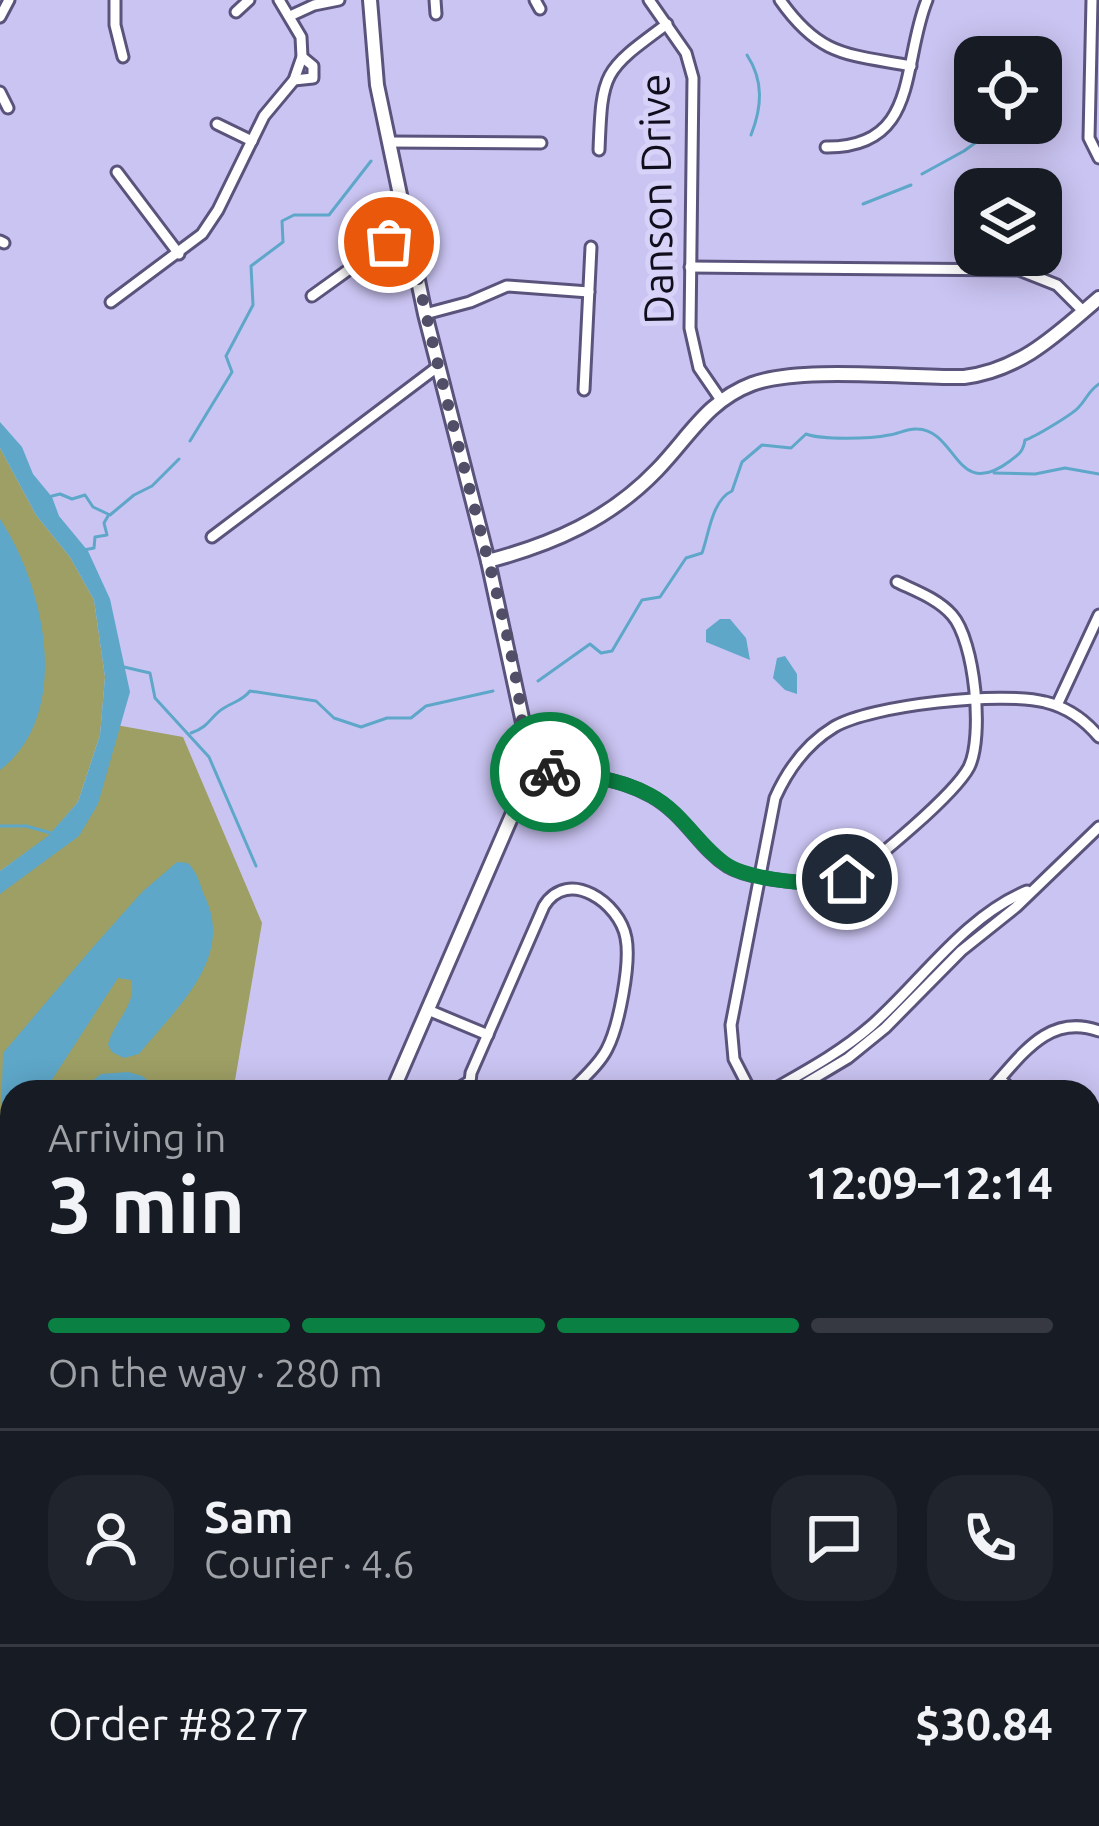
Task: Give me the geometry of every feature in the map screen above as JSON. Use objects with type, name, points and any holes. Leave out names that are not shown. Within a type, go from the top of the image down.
[{"type":"main road","points":[[370,0],[377,85],[436,368],[488,561],[525,732],[524,771],[513,813],[397,1080]]},
{"type":"main road","points":[[488,561],[551,542],[598,518],[649,478],[721,400],[760,382],[788,376],[964,377],[992,372],[1031,354],[1099,298]]},
{"type":"street","points":[[0,17],[9,0]]},
{"type":"street","points":[[115,0],[115,26],[123,56]]},
{"type":"street","points":[[236,12],[249,0]]},
{"type":"street","points":[[111,302],[179,254],[214,219],[269,108],[294,80],[302,57],[301,37],[279,0]]},
{"type":"street","points":[[290,16],[339,0]]},
{"type":"street","points":[[435,0],[436,14]]},
{"type":"street","name":"Danson Drive","points":[[649,0],[686,53],[693,79],[691,341],[699,368],[721,400]]},
{"type":"street","points":[[780,0],[801,28],[825,47],[910,66]]},
{"type":"street","points":[[826,148],[855,147],[882,134],[898,108],[927,0]]},
{"type":"street","points":[[1092,0],[1089,137],[1099,158]]},
{"type":"street","points":[[599,150],[601,92],[611,68],[667,24]]},
{"type":"street","points":[[294,80],[313,78],[313,66],[302,57]]},
{"type":"street","points":[[0,92],[8,108]]},
{"type":"street","points":[[217,124],[252,141]]},
{"type":"street","points":[[389,142],[541,143]]},
{"type":"street","points":[[117,172],[179,254]]},
{"type":"street","points":[[312,296],[382,245],[409,236]]},
{"type":"street","points":[[584,390],[591,247]]},
{"type":"street","points":[[690,267],[1019,271],[1057,285],[1083,311]]},
{"type":"street","points":[[425,314],[507,286],[589,292]]},
{"type":"street","points":[[212,537],[436,368]]},
{"type":"street","points":[[524,771],[599,778],[634,788],[683,819],[730,867],[825,885],[857,872],[966,772],[975,749],[968,653],[958,624],[934,601],[897,582]]},
{"type":"street","points":[[1057,705],[1099,615]]},
{"type":"street","points":[[745,1080],[734,1059],[731,1025],[758,874],[775,798],[795,763],[819,738],[873,712],[1016,697],[1057,705],[1099,737]]},
{"type":"street","points":[[810,1080],[848,1058],[979,922],[1010,898],[1031,889],[1081,848],[1099,826]]},
{"type":"street","points":[[472,1080],[549,898],[569,889],[595,895],[618,918],[626,937],[627,958],[608,1048],[580,1080]]},
{"type":"street","points":[[428,1010],[488,1035]]},
{"type":"street","points":[[790,1080],[882,1024]]},
{"type":"street","points":[[1000,1079],[1050,1031],[1076,1025],[1099,1031]]},
{"type":"green space","points":[[0,448],[36,515],[70,557],[94,600],[105,677],[100,735],[78,802],[48,837],[0,871]]},
{"type":"green space","points":[[116,725],[183,737],[262,923],[235,1080],[0,1080],[0,885],[77,817]]},
{"type":"water","points":[[0,422],[22,447],[59,516],[88,551],[110,599],[130,692],[98,804],[79,836],[0,894],[0,871],[48,836],[78,802],[100,735],[105,677],[94,600],[70,557],[36,515],[0,448]]},
{"type":"water","points":[[0,519],[16,546],[39,612],[44,683],[37,716],[23,746],[0,770]]},
{"type":"water","points":[[720,619],[730,619],[746,638],[750,660],[706,642],[706,630]]},
{"type":"water","points":[[785,656],[797,674],[797,694],[773,678],[777,658]]},
{"type":"water","points":[[177,862],[188,863],[205,897],[212,942],[207,962],[183,1001],[139,1054],[124,1058],[108,1045],[131,997],[131,980],[118,978],[52,1080],[2,1080],[3,1053],[142,892]]},
{"type":"water","points":[[128,1072],[147,1080],[93,1080],[101,1074]]},
{"type":"waterway","points":[[747,55],[760,94],[751,135]]},
{"type":"waterway","points":[[922,174],[974,144]]},
{"type":"waterway","points":[[190,441],[232,372],[226,356],[253,305],[251,266],[283,242],[282,221],[294,215],[329,215],[371,161]]},
{"type":"waterway","points":[[863,204],[911,185]]},
{"type":"waterway","points":[[538,681],[590,644],[601,653],[612,651],[642,600],[660,597],[686,558],[702,553],[712,518],[732,491],[742,462],[762,445],[791,448],[806,434],[859,438],[917,429],[931,432],[967,469],[992,471],[1018,454],[1025,440],[1074,411],[1099,384]]},
{"type":"waterway","points":[[52,496],[72,499],[85,495],[93,507],[110,515],[152,486],[179,459]]},
{"type":"waterway","points":[[994,473],[1035,474],[1065,468],[1099,474]]},
{"type":"waterway","points":[[84,550],[94,548],[95,537],[107,535],[104,523],[108,516]]},
{"type":"waterway","points":[[124,667],[150,673],[155,698],[209,757],[256,866]]},
{"type":"waterway","points":[[191,733],[250,691],[316,701],[334,718],[361,727],[387,718],[411,718],[426,706],[493,691]]},
{"type":"waterway","points":[[0,826],[51,833]]},
{"type":"way so far","points":[[389,242],[409,236],[436,368],[506,637],[525,732],[524,771],[550,772]]},
{"type":"route","points":[[550,772],[599,778],[651,796],[683,819],[719,859],[740,871],[825,885],[847,879]]}]
